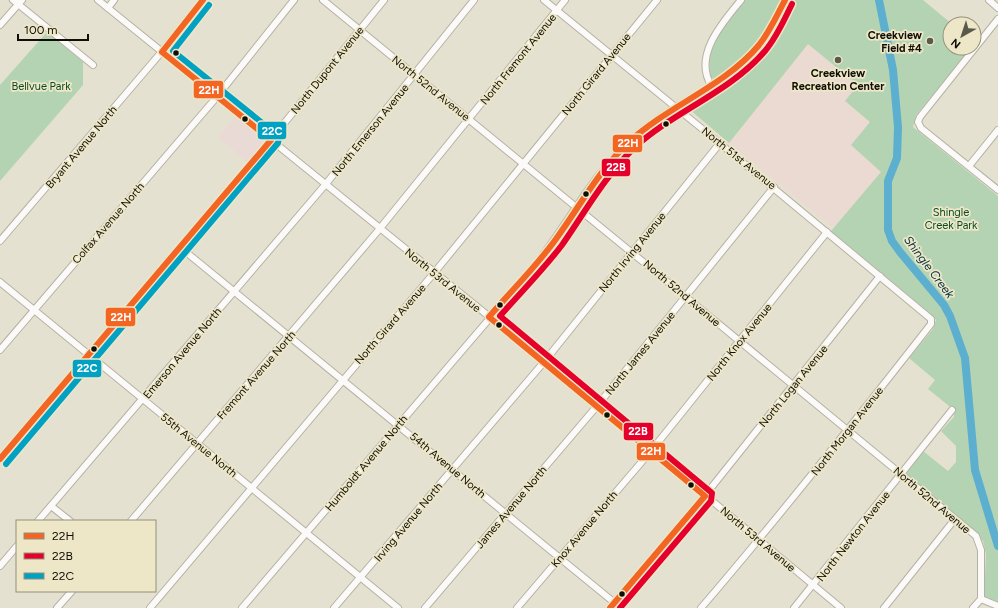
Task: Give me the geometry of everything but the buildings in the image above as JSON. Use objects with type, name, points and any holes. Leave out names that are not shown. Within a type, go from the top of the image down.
[{"type":"street","name":"North 53rd Avenue","points":[[98,0],[544,362],[841,608]]},
{"type":"street","points":[[108,8],[114,0]]},
{"type":"street","name":"Bryant Avenue North","points":[[0,241],[162,52],[203,0]]},
{"type":"street","name":"Colfax Avenue North","points":[[0,350],[217,96],[294,0]]},
{"type":"street","name":"North 52nd Avenue","points":[[322,0],[632,252],[976,536],[980,543],[982,556],[980,599]]},
{"type":"street","name":"North Dupont Avenue","points":[[0,459],[181,248],[271,140],[384,0]]},
{"type":"street","name":"North Emerson Avenue","points":[[325,185],[474,0]]},
{"type":"street","name":"North 51st Avenue","points":[[544,0],[774,187],[931,319]]},
{"type":"street","name":"North Fremont Avenue","points":[[380,229],[565,0]]},
{"type":"street","name":"North Girard Avenue","points":[[150,608],[434,273],[657,0]]},
{"type":"street","points":[[711,85],[708,79],[706,56],[710,44],[741,0]]},
{"type":"street","name":"Humboldt Avenue North","points":[[242,608],[489,317],[537,263],[600,174],[628,142],[656,120],[711,85],[737,66],[759,45],[772,27],[785,0]]},
{"type":"street","points":[[988,0],[998,8]]},
{"type":"street","points":[[0,25],[17,1],[93,65]]},
{"type":"street","points":[[998,19],[920,117],[918,122],[921,128],[998,190]]},
{"type":"street","points":[[969,166],[998,130]]},
{"type":"street","name":"North Irving Avenue","points":[[544,362],[720,143]]},
{"type":"street","name":"Emerson Avenue North","points":[[39,520],[325,185]]},
{"type":"street","name":"North James Avenue","points":[[597,406],[774,187]]},
{"type":"street","name":"Fremont Avenue North","points":[[132,520],[380,229]]},
{"type":"street","name":"North Knox Avenue","points":[[651,451],[827,232]]},
{"type":"street","name":"54th Avenue North","points":[[181,248],[621,608]]},
{"type":"street","name":"North Logan Avenue","points":[[610,608],[705,496],[880,276]]},
{"type":"street","name":"55th Avenue North","points":[[0,282],[398,608]]},
{"type":"street","name":"North Morgan Avenue","points":[[700,608],[759,540],[847,430],[931,324],[931,319]]},
{"type":"street","name":"Irving Avenue North","points":[[334,608],[544,362]]},
{"type":"street","name":"James Avenue North","points":[[425,608],[597,406]]},
{"type":"street","name":"North Newton Avenue","points":[[794,608],[952,410]]},
{"type":"street","name":"Knox Avenue North","points":[[517,608],[651,451]]},
{"type":"street","points":[[51,506],[69,520]]},
{"type":"street","points":[[884,608],[955,519]]},
{"type":"street","points":[[0,566],[16,547]]},
{"type":"street","points":[[57,608],[71,592]]},
{"type":"street","points":[[973,608],[980,599],[998,606]]},
{"type":"shaded area","points":[[808,44],[858,85],[870,122],[882,172],[833,228],[729,143]]},
{"type":"shaded area","points":[[236,115],[265,140],[265,143],[249,163],[218,138]]},
{"type":"green space","points":[[744,0],[782,0],[776,13],[754,45],[736,64],[714,80],[711,77],[708,57],[715,40]]},
{"type":"green space","name":"Shingle Creek Park","points":[[793,0],[923,0],[942,16],[942,56],[964,56],[916,115],[913,127],[998,196],[998,602],[984,596],[986,554],[983,541],[908,476],[907,472],[923,451],[948,471],[956,462],[956,446],[941,431],[954,417],[954,410],[928,389],[935,380],[909,358],[933,329],[936,320],[931,314],[831,231],[881,172],[851,145],[870,122],[845,101],[858,85],[808,44],[729,143],[689,109],[704,97],[735,78],[754,62],[776,33]]},
{"type":"green space","name":"Bellvue Park","points":[[47,32],[83,62],[83,85],[0,181],[0,85]]},
{"type":"waterway","name":"Shingle Creek","points":[[879,0],[893,70],[898,127],[897,158],[888,181],[888,230],[892,241],[900,252],[944,305],[950,316],[965,358],[975,470],[998,546]]},
{"type":"transit line","name":"22H","points":[[0,459],[271,140],[162,52],[203,0]]},
{"type":"transit line","name":"22H","points":[[610,608],[705,496],[489,317],[548,249],[565,227],[599,176],[618,153],[629,142],[661,117],[730,73],[745,60],[763,40],[785,0]]},
{"type":"transit line","name":"22B","points":[[620,608],[711,501],[712,493],[500,316],[555,254],[605,182],[634,148],[666,123],[735,79],[751,66],[773,40],[792,4]]},
{"type":"transit line","name":"22C","points":[[6,464],[278,143],[279,138],[276,134],[173,51],[209,5]]},
{"type":"place","name":"Creekview Field #4","points":[[930,41]]},
{"type":"place","name":"Creekview Recreation Center","points":[[838,60]]}]
